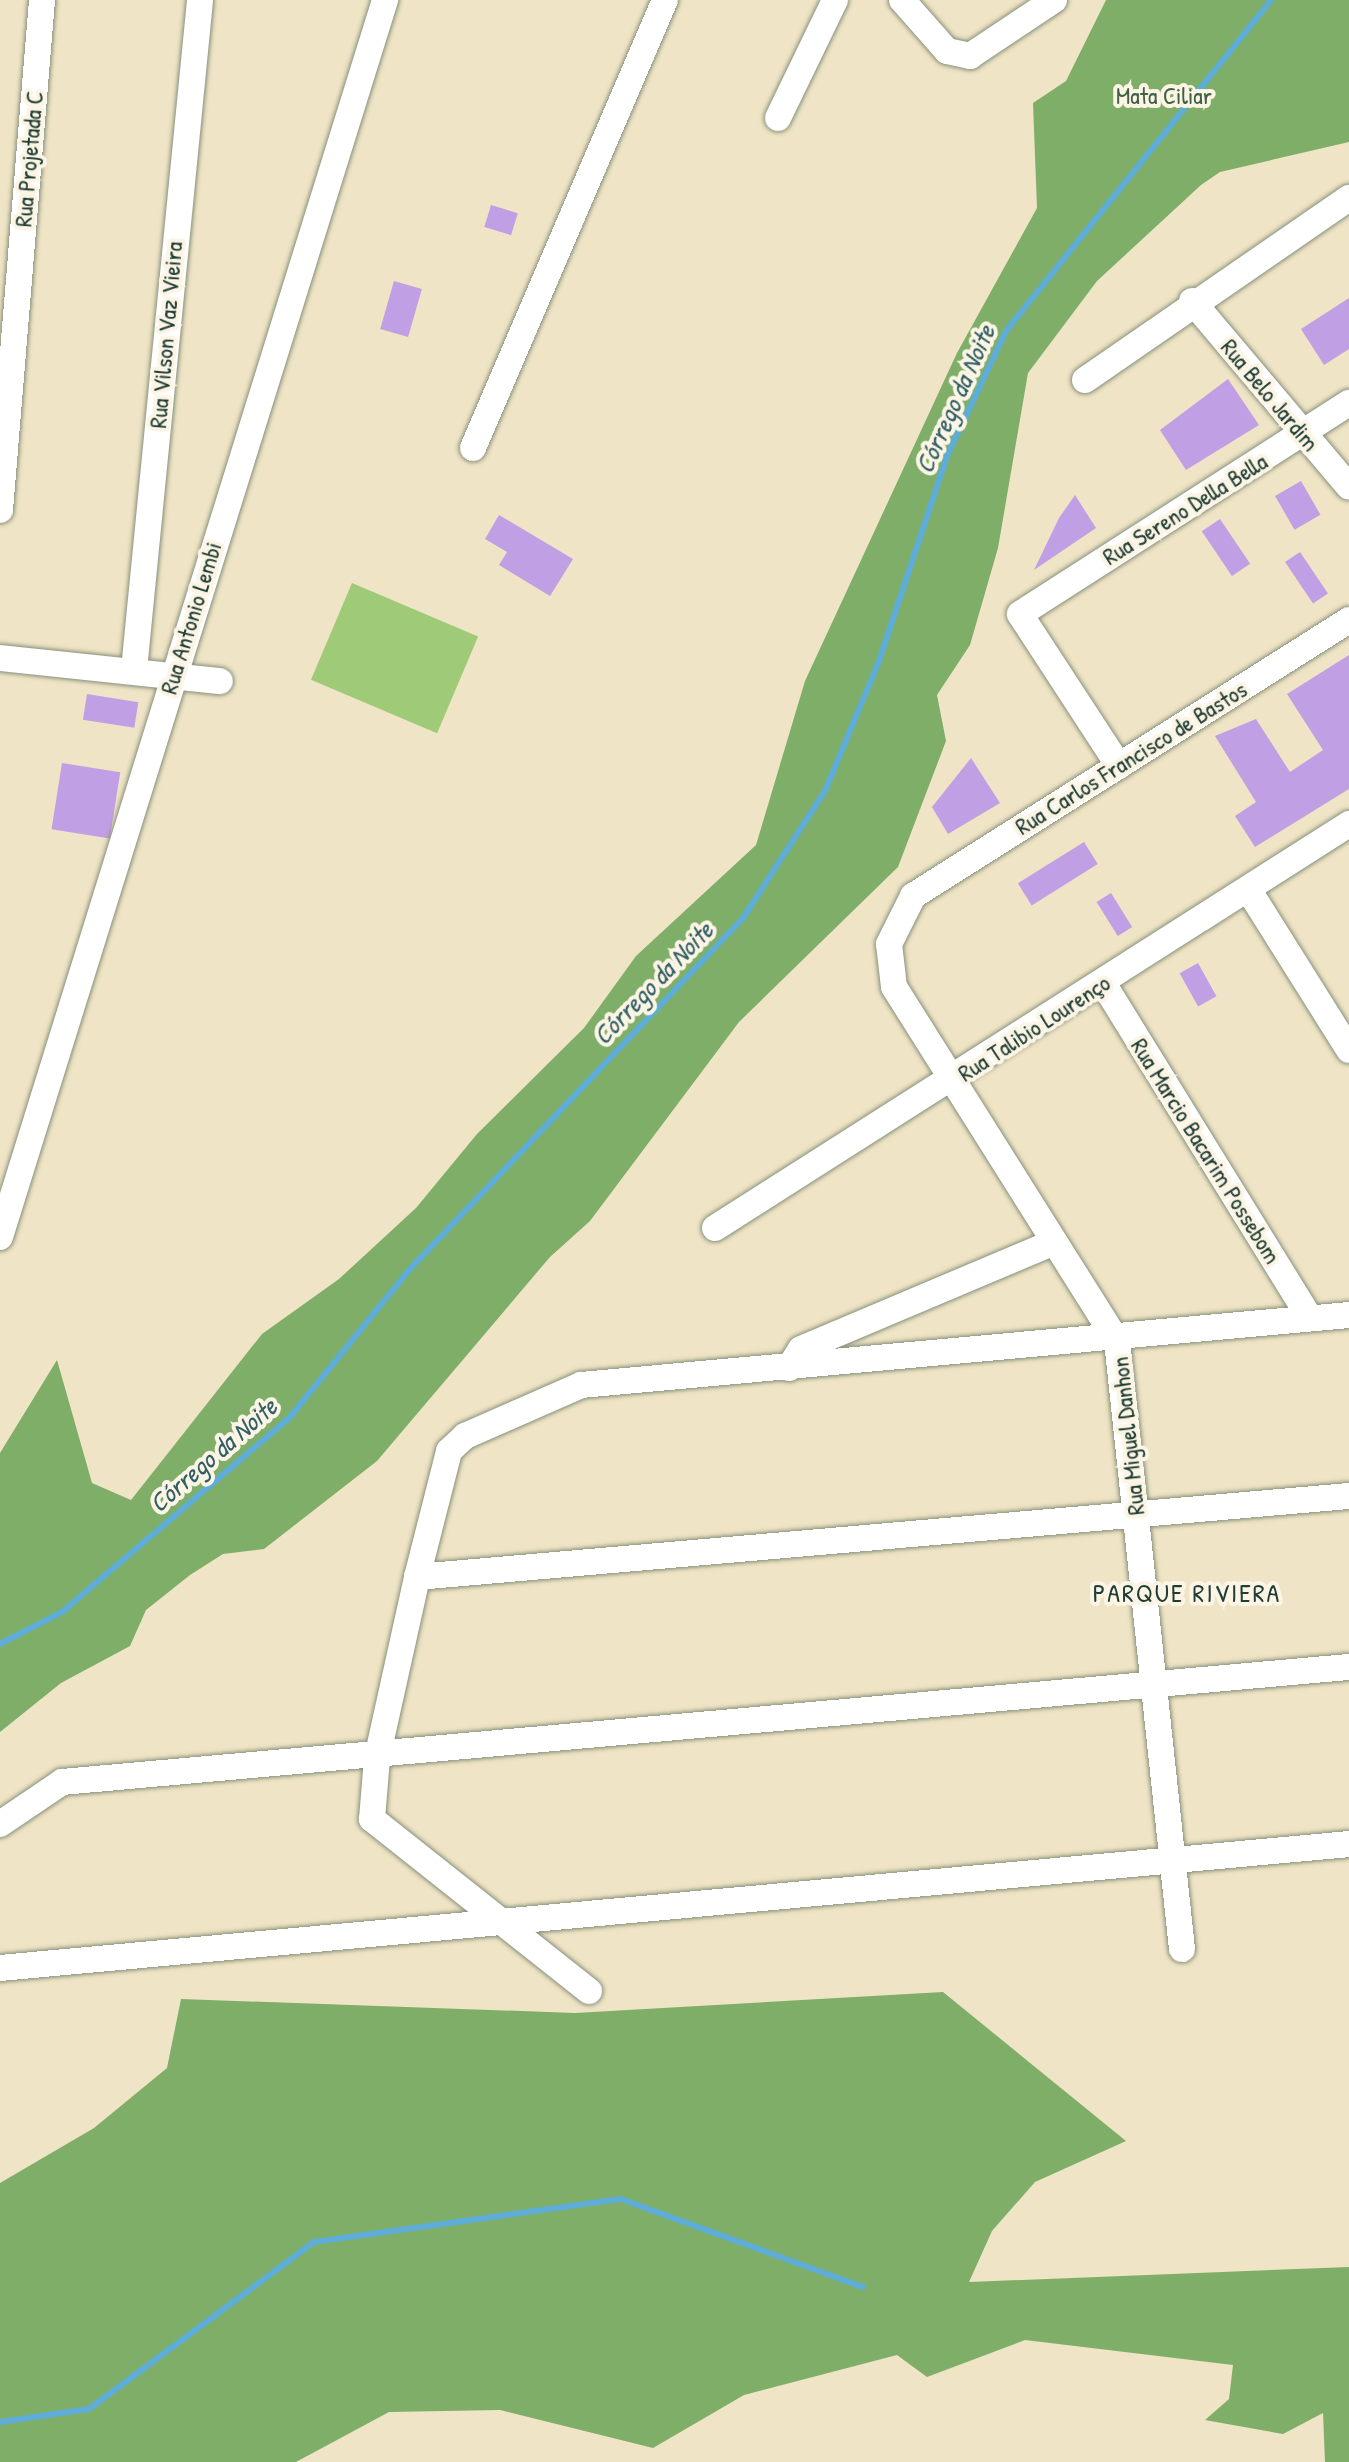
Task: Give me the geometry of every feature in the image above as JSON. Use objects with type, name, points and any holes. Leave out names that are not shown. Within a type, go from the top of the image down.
[{"type":"street","name":"Rua Projetada C","points":[[0,510],[42,0]]},
{"type":"street","name":"Rua Vilson Vaz Vieira","points":[[134,670],[200,0]]},
{"type":"street","name":"Rua Antonio Lembi","points":[[0,1237],[385,0]]},
{"type":"street","points":[[473,448],[665,0]]},
{"type":"street","points":[[778,118],[835,0]]},
{"type":"street","points":[[902,0],[947,51],[970,56],[1042,4]]},
{"type":"street","points":[[1085,380],[1192,301],[1349,198]]},
{"type":"street","name":"Rua Belo Jardim","points":[[1192,301],[1349,487]]},
{"type":"street","name":"Rua Sereno Della Bella","points":[[1119,766],[1020,614],[1349,403]]},
{"type":"street","name":"Rua Carlos Francisco de Bastos","points":[[913,896],[1349,620]]},
{"type":"street","points":[[0,658],[220,681]]},
{"type":"street","name":"Rua Talibio Lourenço","points":[[715,1228],[952,1081],[1349,824]]},
{"type":"street","points":[[1248,889],[1349,1050]]},
{"type":"street","name":"Rua Miguel Danhon","points":[[913,896],[889,944],[894,987],[1117,1341],[1182,1949]]},
{"type":"street","name":"Rua Marcio Bacarim Possebom","points":[[1103,983],[1310,1318]]},
{"type":"street","points":[[789,1368],[801,1349],[1054,1242]]},
{"type":"street","points":[[589,1991],[372,1819],[377,1758],[417,1577],[449,1451],[465,1436],[581,1385],[1117,1341],[1349,1315]]},
{"type":"street","points":[[417,1577],[1349,1496]]},
{"type":"street","points":[[0,1824],[62,1782],[377,1758],[1349,1667]]},
{"type":"street","points":[[0,1968],[1349,1844]]},
{"type":"green space","name":"Mata Ciliar","points":[[1106,0],[1349,0],[1349,142],[1220,172],[1201,185],[1097,281],[1028,373],[998,548],[970,645],[937,695],[946,741],[898,867],[739,1022],[590,1221],[550,1257],[377,1461],[264,1549],[223,1554],[190,1575],[146,1610],[130,1646],[61,1683],[0,1732],[0,1453],[57,1360],[92,1483],[131,1500],[262,1334],[339,1279],[416,1208],[477,1134],[584,1028],[636,956],[756,845],[805,681],[957,353],[1037,208],[1033,103],[1066,81]]},
{"type":"green space","points":[[352,583],[478,637],[437,733],[311,680]]},
{"type":"green space","points":[[943,1992],[1126,2141],[1035,2182],[992,2231],[969,2282],[1349,2267],[1349,2462],[1325,2462],[1323,2413],[1283,2434],[1205,2420],[1229,2399],[1233,2365],[1025,2340],[927,2377],[897,2355],[744,2395],[653,2448],[500,2410],[389,2412],[296,2462],[0,2462],[0,2183],[94,2128],[167,2068],[181,1999],[575,2013]]},
{"type":"building","points":[[491,205],[518,213],[511,235],[484,227]]},
{"type":"building","points":[[394,281],[422,289],[408,337],[380,329]]},
{"type":"building","points":[[1349,298],[1349,349],[1324,365],[1301,329]]},
{"type":"building","points":[[1228,379],[1259,425],[1186,470],[1160,430]]},
{"type":"building","points":[[1301,481],[1320,515],[1295,530],[1275,496]]},
{"type":"building","points":[[1075,495],[1096,528],[1034,570],[1059,518]]},
{"type":"building","points":[[499,515],[573,559],[550,596],[499,565],[507,552],[485,539]]},
{"type":"building","points":[[1220,519],[1250,564],[1232,576],[1202,531]]},
{"type":"building","points":[[1300,552],[1328,593],[1313,604],[1285,562]]},
{"type":"building","points":[[1349,655],[1349,789],[1255,847],[1235,816],[1256,802],[1215,736],[1256,719],[1290,772],[1323,750],[1287,694]]},
{"type":"building","points":[[87,694],[138,702],[134,728],[83,720]]},
{"type":"building","points":[[971,758],[1000,803],[948,834],[932,807]]},
{"type":"building","points":[[62,763],[120,772],[110,838],[52,829]]},
{"type":"building","points":[[1084,842],[1098,864],[1032,905],[1018,883]]},
{"type":"building","points":[[1111,893],[1132,927],[1118,936],[1097,902]]},
{"type":"building","points":[[1198,963],[1216,996],[1198,1006],[1180,973]]},
{"type":"waterway","name":"Córrego da Noite","points":[[0,1644],[62,1612],[290,1417],[409,1270],[743,918],[825,791],[879,661],[947,456],[1006,331],[1271,0]]},
{"type":"waterway","points":[[0,2422],[89,2409],[314,2242],[621,2199],[863,2287]]},
{"type":"district","name":"PARQUE RIVIERA","points":[[1187,1593]]}]
